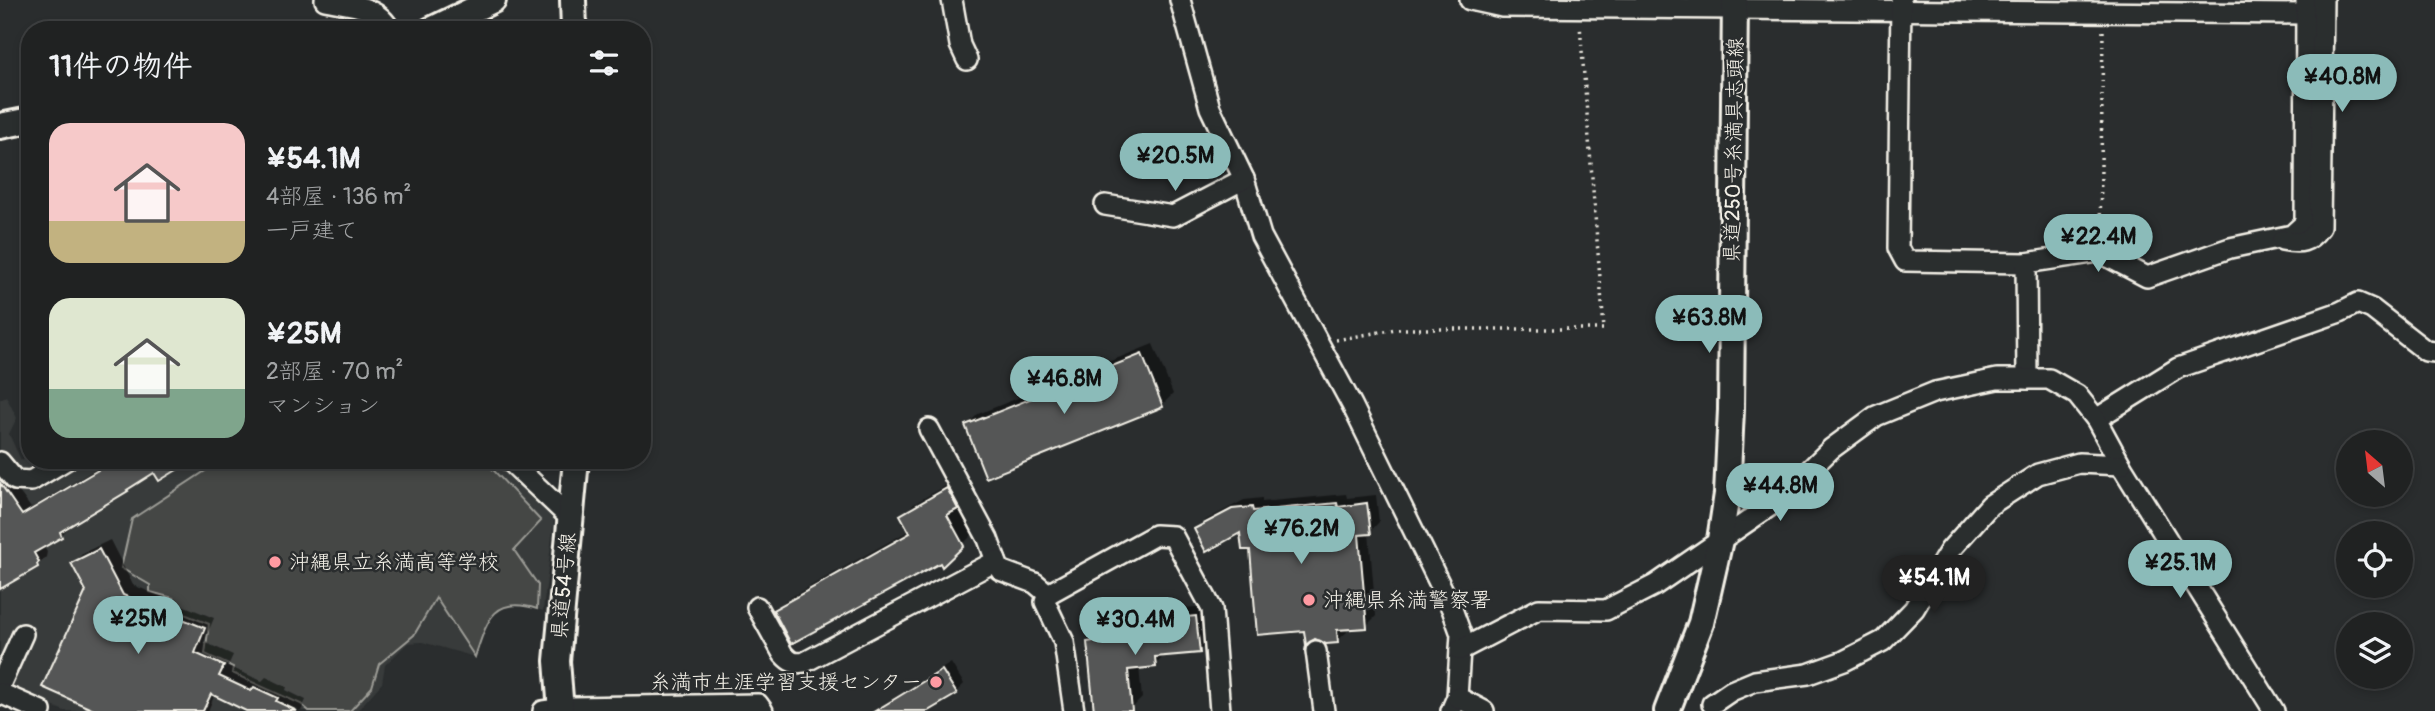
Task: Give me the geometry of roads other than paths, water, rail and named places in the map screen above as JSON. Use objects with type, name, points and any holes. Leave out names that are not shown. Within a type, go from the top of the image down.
[{"type":"main road","points":[[450,21],[493,0]]},
{"type":"main road","points":[[573,0],[574,21]]},
{"type":"main road","name":"県道250号糸満具志頭線","points":[[1667,711],[1701,623],[1720,540],[1727,494],[1731,410],[1735,4]]},
{"type":"main road","points":[[0,126],[21,122]]},
{"type":"main road","name":"県道54号線","points":[[555,710],[575,469]]},
{"type":"street","points":[[325,0],[369,9],[373,6],[385,21]]},
{"type":"street","points":[[952,0],[960,45],[967,60]]},
{"type":"street","points":[[1180,0],[1210,108],[1244,179],[1261,236],[1320,343],[1452,609],[1461,634],[1454,704],[1484,711]]},
{"type":"street","points":[[1470,0],[1502,7],[1901,5],[2104,12],[2306,7],[2305,223],[2292,234],[2230,248],[2147,277],[2099,252],[2026,263],[1905,261],[1898,248],[1901,5]]},
{"type":"street","points":[[2275,238],[2295,243],[2311,239],[2320,227],[2323,0]]},
{"type":"street","points":[[1105,205],[1173,216],[1244,179]]},
{"type":"street","points":[[2026,263],[2027,379]]},
{"type":"street","points":[[2096,419],[2178,369],[2340,312],[2358,303],[2372,309],[2426,351],[2435,352]]},
{"type":"street","points":[[1460,650],[1539,609],[1606,610],[1655,585],[1779,500],[1831,449],[1876,416],[1935,392],[1997,379],[2049,379],[2077,395],[2096,419],[2121,465],[2274,711]]},
{"type":"street","points":[[929,429],[988,539],[1000,570],[1035,583],[1048,594]]},
{"type":"street","points":[[0,462],[15,480],[31,481],[51,469]]},
{"type":"street","points":[[1712,704],[1731,691],[1755,681],[1808,674],[1844,661],[1883,641],[1914,609],[1950,550],[1990,505],[2038,474],[2079,463],[2121,465]]},
{"type":"street","points":[[518,469],[570,518]]},
{"type":"street","points":[[1074,711],[1064,642],[1045,602],[1048,594],[1155,536],[1173,536],[1212,609],[1220,711]]},
{"type":"street","points":[[757,607],[783,654],[795,664],[805,662],[996,561]]},
{"type":"street","points":[[0,685],[23,634]]},
{"type":"street","points":[[1316,651],[1324,711]]},
{"type":"street","points":[[0,693],[41,711]]},
{"type":"street","points":[[555,710],[758,704],[764,711]]},
{"type":"place","name":"沖縄県立糸満高等学校","points":[[275,562]]},
{"type":"place","name":"沖縄県糸満警察署","points":[[1309,600]]},
{"type":"place","name":"糸満市生涯学習支援センター","points":[[936,682]]}]
